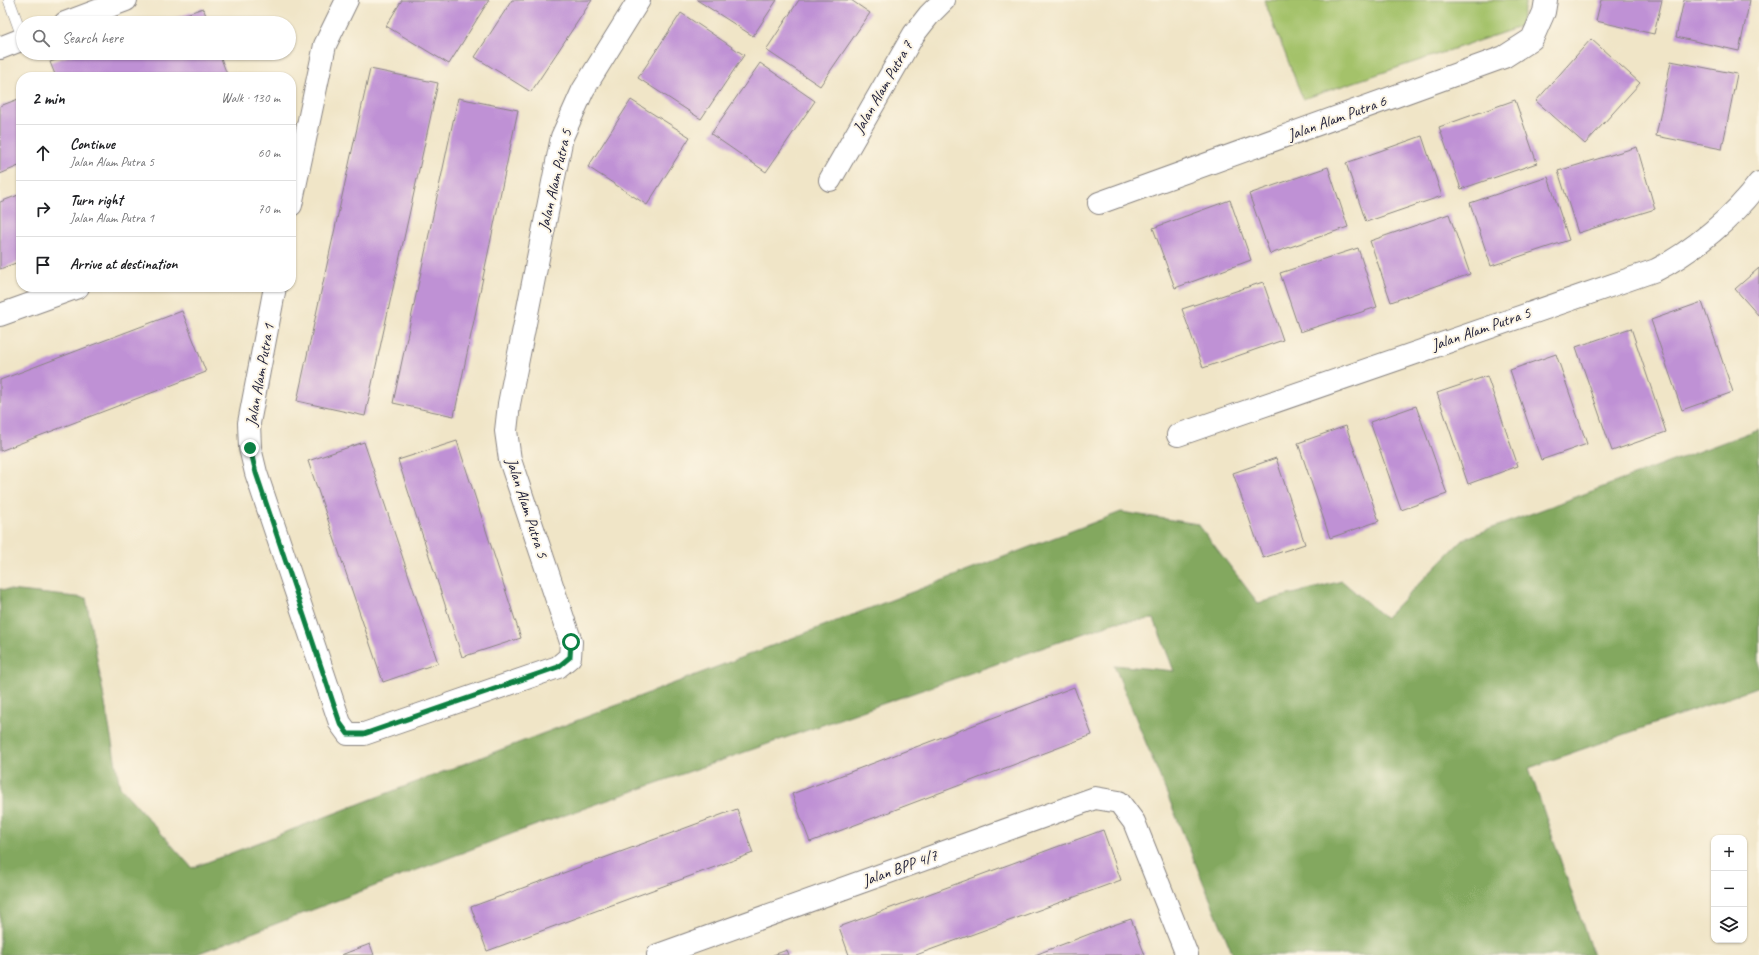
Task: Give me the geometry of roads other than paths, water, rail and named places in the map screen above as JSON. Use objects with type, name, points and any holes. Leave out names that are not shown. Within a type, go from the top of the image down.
[{"type":"street","points":[[84,16],[126,0]]},
{"type":"street","points":[[296,181],[325,45],[347,0]]},
{"type":"street","name":"Jalan Alam Putra 5","points":[[348,734],[364,734],[558,667],[570,657],[571,642],[510,460],[506,431],[509,404],[562,137],[583,90],[639,0]]},
{"type":"street","name":"Jalan Alam Putra 7","points":[[830,180],[914,34],[929,15],[944,0]]},
{"type":"street","name":"Jalan Alam Putra 6","points":[[1099,203],[1504,57],[1532,39],[1544,12],[1546,0]]},
{"type":"street","points":[[0,48],[16,42]]},
{"type":"street","name":"Jalan Alam Putra 5","points":[[1178,435],[1656,270],[1690,251],[1749,197],[1759,183]]},
{"type":"street","points":[[0,315],[64,292]]},
{"type":"street","name":"Jalan Alam Putra 1","points":[[274,292],[249,423],[250,448],[256,473],[340,723],[348,734]]},
{"type":"street","name":"Jalan BPP 4/7","points":[[658,955],[1095,798],[1119,802],[1134,822],[1187,955]]},
{"type":"lane","points":[[9,0],[16,20]]}]
